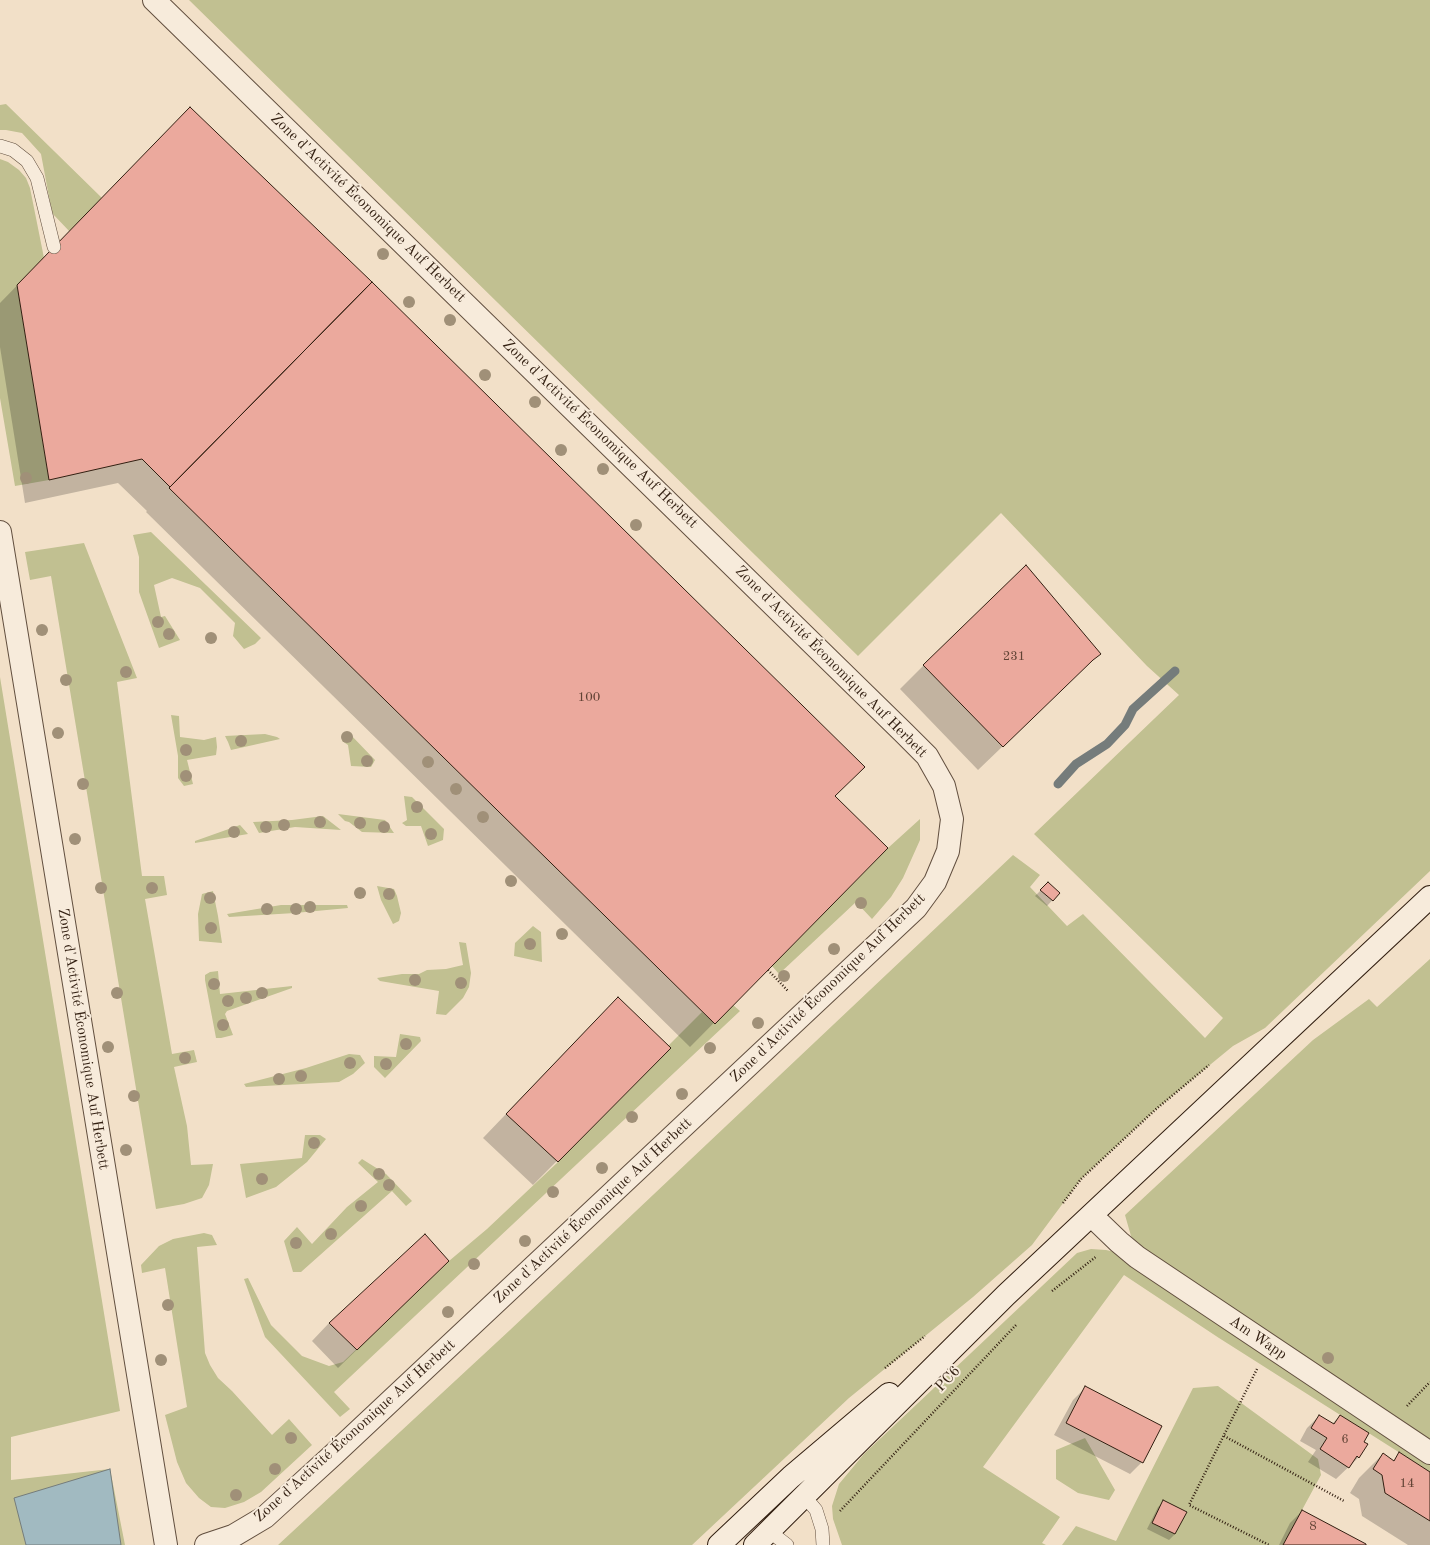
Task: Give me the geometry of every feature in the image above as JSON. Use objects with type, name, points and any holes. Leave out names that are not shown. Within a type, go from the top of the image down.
[{"type":"street","name":"Zone d'Activité Économique Auf Herbett","points":[[154,0],[927,756],[944,786],[952,819],[948,851],[935,882],[916,908],[264,1517],[233,1536],[206,1545]]},
{"type":"street","name":"Zone d'Activité Économique Auf Herbett","points":[[0,532],[166,1545]]},
{"type":"street","points":[[719,1545],[791,1477],[1006,1295],[1092,1216],[1430,897]]},
{"type":"street","name":"Am Wapp","points":[[1092,1216],[1137,1257],[1430,1453]]},
{"type":"street","points":[[762,1538],[805,1497],[1006,1295]]},
{"type":"lane","points":[[0,146],[13,150],[27,161],[37,178],[54,247]]},
{"type":"lane","points":[[805,1497],[816,1510],[822,1529],[823,1545]]},
{"type":"lane","points":[[762,1538],[787,1545]]},
{"type":"path","points":[[1048,1294],[1087,1262],[1119,1242]]},
{"type":"path","name":"PC6","points":[[822,1529],[1021,1320]]},
{"type":"path","points":[[1269,1346],[1189,1505],[1269,1545]]},
{"type":"path","points":[[1388,1426],[1430,1382]]},
{"type":"path","points":[[1224,1436],[1344,1501]]},
{"type":"shaded area","points":[[189,0],[1430,0],[1430,871],[1265,1028],[1233,1046],[1155,1110],[1081,1179],[1032,1245],[973,1297],[849,1398],[692,1545],[278,1545],[510,1330],[1013,855],[1040,875],[1030,887],[1067,926],[1083,914],[1205,1038],[1223,1018],[1034,834],[1179,695],[1147,666],[1001,513],[858,656]]},
{"type":"shaded area","points":[[6,104],[102,198],[70,232],[52,213],[41,154],[22,133],[0,130],[0,105]]},
{"type":"shaded area","points":[[0,159],[8,162],[19,170],[26,178],[30,188],[44,258],[17,285],[49,480],[15,486],[0,398]]},
{"type":"shaded area","points":[[151,532],[261,638],[255,644],[244,649],[233,636],[235,623],[200,588],[172,578],[154,585],[161,617],[165,616],[180,640],[159,648],[139,592],[139,557],[133,535]]},
{"type":"shaded area","points":[[84,543],[137,678],[117,682],[142,876],[164,876],[167,895],[145,899],[172,1054],[194,1050],[197,1062],[174,1067],[187,1126],[191,1165],[213,1164],[209,1185],[202,1198],[184,1204],[156,1209],[51,576],[30,580],[25,552]]},
{"type":"shaded area","points":[[0,677],[120,1411],[11,1437],[11,1480],[110,1469],[125,1545],[0,1545]]},
{"type":"shaded area","points":[[171,715],[179,716],[180,737],[204,740],[216,737],[216,755],[187,760],[193,784],[184,786],[178,778],[178,756]]},
{"type":"shaded area","points":[[344,732],[348,732],[375,760],[371,767],[351,766],[348,745],[342,741]]},
{"type":"shaded area","points":[[265,734],[280,739],[231,750],[225,736]]},
{"type":"shaded area","points":[[404,796],[412,797],[444,829],[443,840],[428,846],[421,826],[406,826],[402,823],[407,820]]},
{"type":"shaded area","points":[[338,814],[385,820],[394,833],[362,832],[349,822],[345,821]]},
{"type":"shaded area","points":[[323,816],[341,830],[295,827],[259,833],[253,822],[292,820]]},
{"type":"shaded area","points":[[920,819],[920,840],[903,878],[891,897],[872,919],[856,902],[779,974],[772,966],[888,848]]},
{"type":"shaded area","points":[[240,825],[248,834],[195,843],[195,841]]},
{"type":"shaded area","points":[[377,886],[394,889],[401,913],[399,921],[393,924],[381,900]]},
{"type":"shaded area","points":[[213,891],[222,943],[199,941],[198,914],[202,894]]},
{"type":"shaded area","points":[[281,905],[347,905],[348,908],[229,917],[227,914]]},
{"type":"shaded area","points":[[533,926],[541,932],[542,962],[514,956],[515,943]]},
{"type":"shaded area","points":[[459,942],[466,943],[471,973],[469,987],[463,998],[446,1015],[436,1014],[439,991],[380,981],[377,978],[402,974],[419,974],[427,970],[446,969],[463,965]]},
{"type":"shaded area","points":[[1430,959],[1430,1472],[1219,1338],[1124,1275],[983,1467],[1060,1517],[1042,1543],[1046,1545],[842,1545],[833,1519],[832,1506],[839,1484],[864,1454],[1077,1253],[1091,1249],[1106,1250],[1137,1257],[1125,1215],[1313,1040],[1369,999],[1377,1007]]},
{"type":"shaded area","points":[[218,971],[220,994],[292,986],[292,988],[227,1011],[225,1014],[233,1035],[216,1038],[205,975],[210,972]]},
{"type":"shaded area","points":[[733,1005],[740,1011],[334,1392],[350,1409],[340,1417],[265,1337],[244,1279],[248,1278],[271,1325],[302,1356],[329,1366],[343,1362],[449,1261],[487,1229],[558,1162],[670,1049],[668,1046],[702,1012],[715,1024]]},
{"type":"shaded area","points":[[400,1034],[420,1037],[421,1041],[385,1078],[374,1067],[374,1056],[396,1057]]},
{"type":"shaded area","points":[[349,1054],[360,1055],[365,1063],[353,1074],[339,1082],[246,1087],[244,1084],[306,1068]]},
{"type":"shaded area","points":[[305,1135],[320,1135],[326,1139],[307,1162],[276,1187],[246,1198],[240,1164],[302,1158]]},
{"type":"shaded area","points":[[362,1159],[386,1174],[412,1201],[406,1206],[392,1191],[301,1272],[293,1272],[284,1241],[297,1227],[312,1244],[347,1207],[378,1182],[358,1163]]},
{"type":"shaded area","points":[[204,1233],[212,1235],[217,1245],[197,1247],[205,1353],[210,1365],[218,1378],[232,1391],[272,1435],[289,1419],[312,1445],[261,1492],[244,1502],[225,1508],[211,1507],[199,1498],[186,1483],[177,1462],[165,1415],[187,1407],[165,1268],[142,1273],[141,1265],[159,1246],[173,1239]]},
{"type":"shaded area","points":[[1218,1386],[1318,1459],[1321,1475],[1283,1545],[1062,1545],[1076,1526],[1116,1541],[1193,1388]]},
{"type":"shaded area","points":[[1085,1438],[1115,1490],[1109,1500],[1078,1493],[1056,1479],[1056,1450]]},
{"type":"water","points":[[110,1469],[121,1545],[26,1545],[14,1498]]},
{"type":"building","points":[[190,107],[372,282],[170,487],[142,459],[49,480],[17,285]]},
{"type":"building","points":[[372,282],[865,767],[835,796],[888,848],[715,1024],[169,488]]},
{"type":"building","points":[[1026,565],[1101,654],[1003,747],[923,665]]},
{"type":"building","points":[[1048,882],[1060,893],[1053,901],[1040,890]]},
{"type":"building","points":[[618,997],[671,1048],[558,1162],[506,1114]]},
{"type":"building","points":[[425,1234],[449,1261],[357,1350],[329,1323]]},
{"type":"building","points":[[1085,1386],[1162,1426],[1143,1463],[1066,1423]]},
{"type":"building","points":[[1319,1415],[1334,1424],[1340,1415],[1369,1433],[1364,1442],[1368,1444],[1359,1458],[1357,1456],[1349,1468],[1320,1449],[1327,1438],[1311,1428]]},
{"type":"building","points":[[1399,1452],[1430,1472],[1430,1521],[1385,1493],[1382,1475],[1373,1469],[1383,1453],[1394,1461]]},
{"type":"building","points":[[1163,1500],[1187,1512],[1175,1534],[1152,1523]]},
{"type":"building","points":[[1302,1510],[1366,1544],[1366,1545],[1283,1545]]},
{"type":"waterway","points":[[1058,784],[1076,764],[1107,744],[1125,725],[1133,709],[1175,671]]}]
